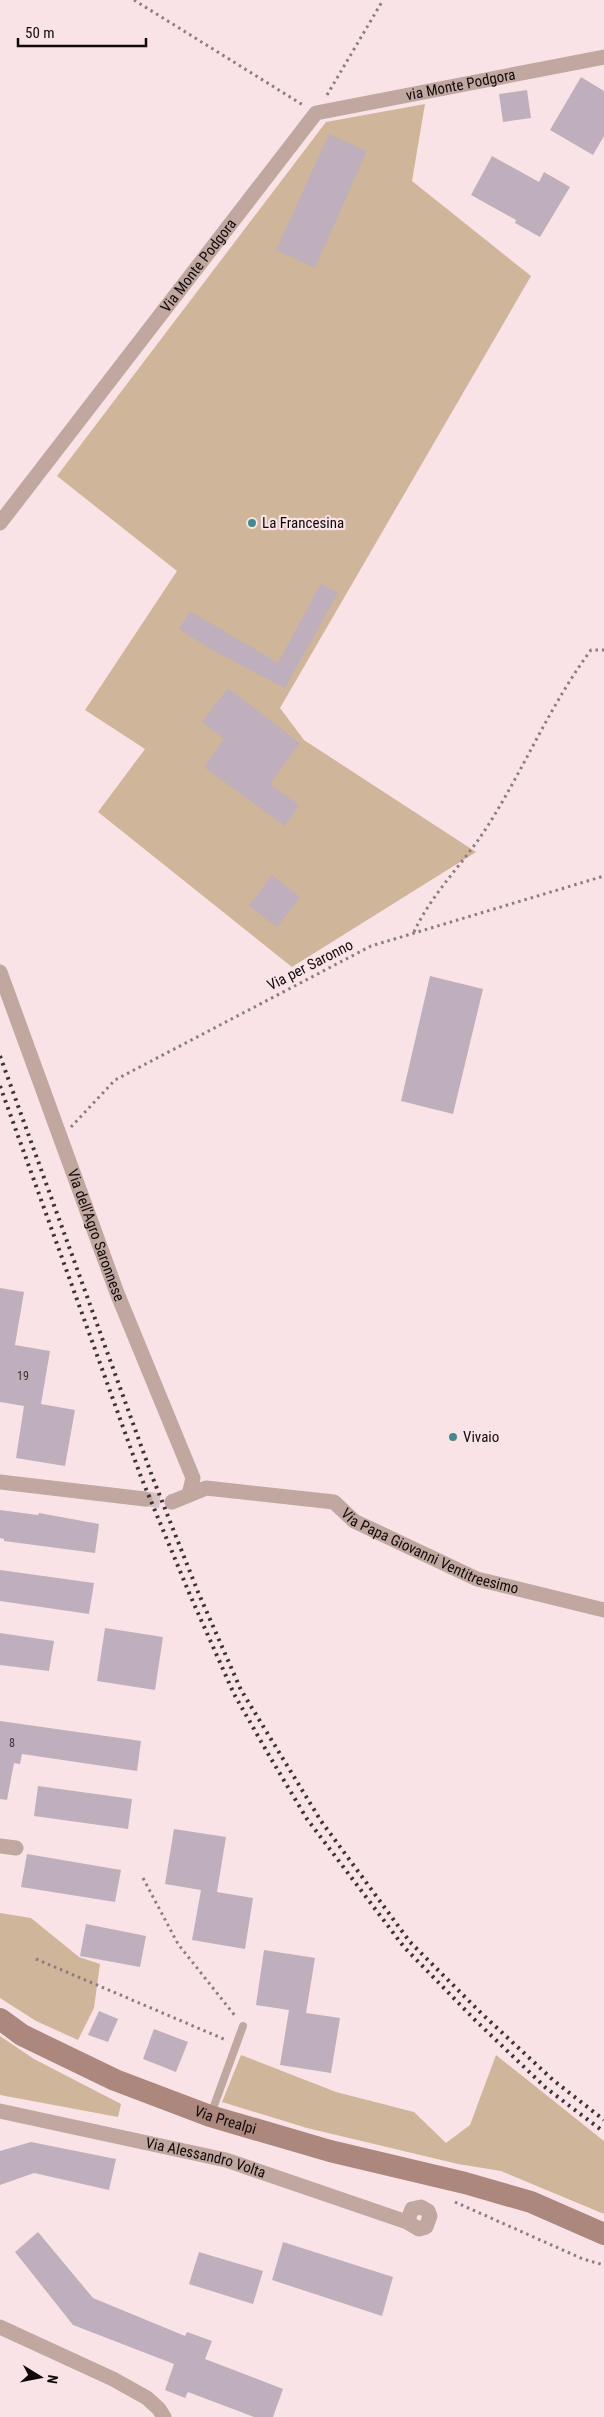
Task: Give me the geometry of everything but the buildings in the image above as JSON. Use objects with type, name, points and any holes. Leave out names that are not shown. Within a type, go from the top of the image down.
[{"type":"street","name":"via Monte Podgora","points":[[316,113],[604,57]]},
{"type":"street","name":"Via Monte Podgora","points":[[0,523],[316,113]]},
{"type":"street","name":"Via dell'Agro Saronnese","points":[[0,972],[118,1293],[193,1478],[188,1495]]},
{"type":"street","points":[[0,1482],[145,1499]]},
{"type":"street","name":"Via Papa Giovanni Ventitreesimo","points":[[172,1502],[206,1488],[334,1502],[354,1521],[477,1579],[604,1610]]},
{"type":"street","points":[[0,1846],[16,1848]]},
{"type":"street","name":"Via Prealpi","points":[[0,2019],[22,2035],[115,2080],[210,2116],[330,2151],[465,2183],[531,2202],[604,2234]]},
{"type":"street","name":"Via Alessandro Volta","points":[[0,2111],[226,2160],[407,2222]]},
{"type":"street","points":[[0,2327],[113,2379],[147,2398],[159,2409],[164,2417]]},
{"type":"lane","points":[[210,2116],[242,2026]]},
{"type":"path","points":[[134,0],[316,113],[383,0]]},
{"type":"path","points":[[413,933],[420,918],[487,827],[569,680],[592,650],[604,650]]},
{"type":"path","name":"Via per Saronno","points":[[61,1139],[116,1080],[371,946],[604,876]]},
{"type":"path","points":[[143,1878],[178,1944],[242,2026]]},
{"type":"path","points":[[36,1959],[236,2044]]},
{"type":"path","points":[[450,2200],[584,2259],[604,2265]]},
{"type":"shaded area","name":"La Francesina","points":[[425,104],[412,181],[531,276],[280,708],[304,740],[476,852],[292,967],[98,812],[145,749],[85,710],[177,571],[57,476],[326,122]]},
{"type":"shaded area","points":[[0,1913],[31,1918],[79,1957],[100,1964],[94,2008],[78,2040],[36,2021],[0,1998]]},
{"type":"shaded area","points":[[0,2036],[34,2059],[121,2104],[118,2117],[0,2095]]},
{"type":"shaded area","points":[[241,2055],[336,2092],[414,2112],[446,2143],[470,2125],[496,2055],[604,2141],[604,2214],[501,2171],[458,2164],[307,2128],[222,2102]]},
{"type":"tunnel","points":[[145,1499],[172,1502]]},
{"type":"railway","points":[[0,1056],[152,1476],[198,1592],[241,1690],[321,1821],[410,1942],[481,2013],[553,2080],[604,2120]]},
{"type":"railway","points":[[0,1086],[141,1477],[234,1694],[270,1757],[307,1819],[404,1947],[475,2020],[546,2088],[604,2132]]},
{"type":"place","name":"La Francesina","points":[[252,523]]},
{"type":"place","name":"Vivaio","points":[[453,1437]]}]
